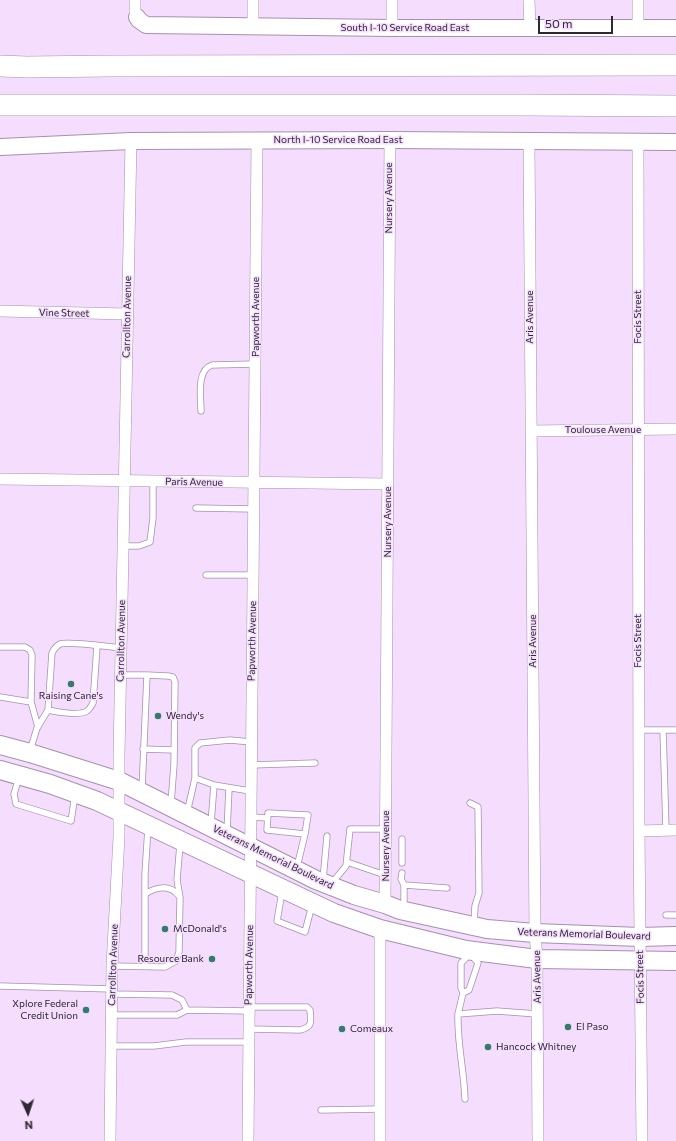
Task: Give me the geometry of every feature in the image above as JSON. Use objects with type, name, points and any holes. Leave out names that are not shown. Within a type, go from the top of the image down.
[{"type":"highway","points":[[0,52],[28,54],[110,66]]},
{"type":"highway","points":[[0,66],[676,65]]},
{"type":"highway","points":[[0,105],[676,106]]},
{"type":"main road","name":"Veterans Memorial Boulevard","points":[[0,745],[25,751],[118,781],[326,884],[354,895],[404,911],[474,926],[535,933],[640,937],[676,936]]},
{"type":"main road","points":[[0,753],[7,754],[25,751]]},
{"type":"main road","points":[[0,770],[97,800],[283,890],[334,913],[380,929],[471,953],[537,959],[676,961]]},
{"type":"street","points":[[135,0],[135,12],[137,17]]},
{"type":"street","points":[[253,0],[253,27]]},
{"type":"street","points":[[392,0],[392,28]]},
{"type":"street","points":[[529,0],[530,28]]},
{"type":"street","points":[[638,0],[638,28]]},
{"type":"street","name":"South I-10 Service Road East","points":[[137,17],[146,25],[392,28],[676,28]]},
{"type":"street","name":"North I-10 Service Road East","points":[[0,147],[131,141],[390,140],[676,142]]},
{"type":"street","name":"Nursery Avenue","points":[[385,904],[390,140]]},
{"type":"street","name":"Carrollton Avenue","points":[[110,1141],[112,966],[119,837],[118,781],[131,141]]},
{"type":"street","name":"Papworth Avenue","points":[[248,1141],[257,141]]},
{"type":"street","name":"Aris Avenue","points":[[529,141],[538,1141]]},
{"type":"street","name":"Focis Street","points":[[638,141],[638,730],[642,1141]]},
{"type":"street","name":"Vine Street","points":[[0,311],[127,314]]},
{"type":"street","name":"Toulouse Avenue","points":[[531,430],[638,431],[676,429]]},
{"type":"street","name":"Paris Avenue","points":[[0,480],[388,484]]},
{"type":"street","points":[[0,735],[25,751]]},
{"type":"street","points":[[639,831],[671,830]]},
{"type":"street","points":[[380,929],[380,1141]]},
{"type":"lane","points":[[201,411],[201,379],[206,368],[212,365],[255,364]]},
{"type":"lane","points":[[123,546],[139,546],[150,542],[152,536],[153,518],[153,481]]},
{"type":"lane","points":[[196,508],[254,509]]},
{"type":"lane","points":[[206,575],[253,576]]},
{"type":"lane","points":[[25,751],[48,710],[52,653],[55,648],[61,644],[121,648]]},
{"type":"lane","points":[[48,710],[80,713],[86,712],[90,708],[92,703],[97,646]]},
{"type":"lane","points":[[0,647],[25,647],[30,650],[32,655],[31,702],[38,727]]},
{"type":"lane","points":[[120,675],[168,676],[175,680],[174,750],[178,810]]},
{"type":"lane","points":[[142,792],[147,675]]},
{"type":"lane","points":[[0,696],[31,702]]},
{"type":"lane","points":[[638,730],[676,730]]},
{"type":"lane","points":[[663,730],[671,830]]},
{"type":"lane","points":[[178,810],[195,778],[195,748],[200,742],[230,740],[251,742]]},
{"type":"lane","points":[[143,749],[174,750]]},
{"type":"lane","points":[[251,765],[315,763]]},
{"type":"lane","points":[[19,775],[14,794],[16,804],[71,821],[75,793]]},
{"type":"lane","points":[[195,778],[229,788],[250,792]]},
{"type":"lane","points":[[214,784],[219,830]]},
{"type":"lane","points":[[219,830],[229,788]]},
{"type":"lane","points":[[470,803],[478,806],[479,893],[475,906],[474,926]]},
{"type":"lane","points":[[296,870],[305,834],[308,815],[268,813],[267,830],[305,834]]},
{"type":"lane","points":[[250,818],[268,818]]},
{"type":"lane","points":[[145,966],[145,894],[148,824]]},
{"type":"lane","points":[[326,884],[345,869],[350,829],[386,829]]},
{"type":"lane","points":[[326,884],[327,836]]},
{"type":"lane","points":[[402,838],[402,863]]},
{"type":"lane","points":[[112,966],[165,967],[176,961],[179,952],[180,897],[177,880],[180,840]]},
{"type":"lane","points":[[347,862],[385,875]]},
{"type":"lane","points":[[402,873],[401,879],[404,885],[404,911]]},
{"type":"lane","points":[[404,885],[447,888]]},
{"type":"lane","points":[[145,894],[157,888],[167,888],[175,890],[180,897]]},
{"type":"lane","points":[[283,890],[277,921],[305,932],[312,903]]},
{"type":"lane","points":[[666,915],[676,916]]},
{"type":"lane","points":[[463,993],[469,990],[478,963],[471,953],[461,964],[461,988],[463,993],[458,1014],[458,1042],[463,1070],[465,1099]]},
{"type":"lane","points":[[0,986],[172,995],[182,1000],[187,1010]]},
{"type":"lane","points":[[111,1016],[177,1015],[187,1010],[307,1007],[310,1010],[311,1019],[308,1028],[300,1030],[248,1029]]},
{"type":"lane","points":[[458,1014],[497,1011],[537,1014]]},
{"type":"lane","points":[[111,1046],[154,1046],[186,1042],[248,1042]]},
{"type":"lane","points":[[321,1110],[380,1109]]},
{"type":"place","name":"Raising Cane's","points":[[71,684]]},
{"type":"place","name":"Wendy's","points":[[158,716]]},
{"type":"place","name":"McDonald's","points":[[165,929]]},
{"type":"place","name":"Resource Bank","points":[[212,959]]},
{"type":"place","name":"Xplore Federal Credit Union","points":[[86,1010]]},
{"type":"place","name":"El Paso","points":[[568,1027]]},
{"type":"place","name":"Comeaux","points":[[342,1029]]},
{"type":"place","name":"Hancock Whitney","points":[[488,1047]]}]
